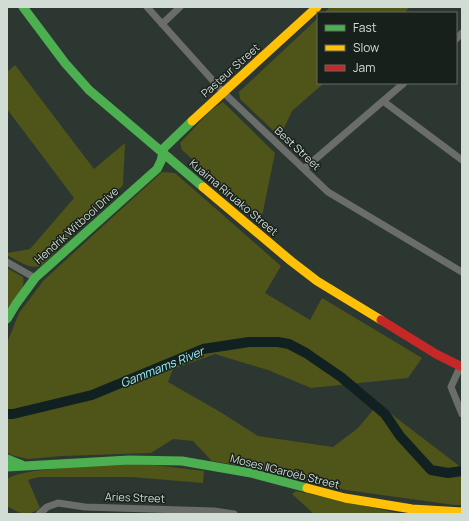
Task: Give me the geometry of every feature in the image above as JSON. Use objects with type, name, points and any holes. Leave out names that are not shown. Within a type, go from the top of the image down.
[{"type":"street","name":"Kuaima Riruako Street","points":[[23,7],[78,78],[116,113],[291,261],[316,281],[461,367]]},
{"type":"street","name":"Best Street","points":[[147,7],[224,93],[305,168],[328,192],[462,272]]},
{"type":"street","points":[[162,24],[180,7]]},
{"type":"street","name":"Pasteur Street","points":[[163,153],[164,148],[178,134],[317,7]]},
{"type":"street","points":[[305,168],[403,84]]},
{"type":"street","points":[[383,101],[462,160]]},
{"type":"street","name":"Hendrik Witbooi Drive","points":[[7,319],[35,278],[157,169],[161,162],[163,153]]},
{"type":"street","points":[[7,262],[35,278]]},
{"type":"street","points":[[461,367],[451,387],[462,414]]},
{"type":"street","points":[[7,459],[25,466]]},
{"type":"street","name":"Moses ǁGaroëb Street","points":[[7,467],[130,460],[182,461],[250,473],[345,498],[412,509],[462,512]]},
{"type":"street","points":[[7,472],[25,466]]},
{"type":"street","name":"Aries Street","points":[[39,514],[53,504],[58,503],[85,510],[214,511],[234,514]]},
{"type":"green space","points":[[330,7],[410,7],[405,12],[325,12]]},
{"type":"green space","points":[[317,19],[317,84],[323,84],[292,111],[280,137],[240,99],[239,92]]},
{"type":"green space","points":[[15,65],[94,169],[125,143],[123,185],[42,265],[33,267],[7,255],[7,253],[30,249],[74,198],[7,109],[7,72]]},
{"type":"green space","points":[[223,102],[275,153],[261,221],[182,150],[180,143],[211,110]]},
{"type":"green space","points":[[162,172],[175,173],[281,266],[265,293],[310,320],[322,298],[422,358],[408,378],[311,388],[268,370],[215,354],[173,369],[168,382],[222,413],[258,436],[333,447],[358,428],[378,404],[462,468],[462,505],[346,490],[279,472],[212,461],[193,441],[173,439],[151,453],[62,456],[28,459],[11,455],[7,452],[7,343],[19,313],[44,280]]},
{"type":"green space","points":[[7,268],[23,277],[23,287],[19,296],[7,312]]},
{"type":"green space","points":[[108,464],[146,464],[204,471],[203,483],[132,477],[39,477],[28,480],[40,508],[31,513],[24,514],[7,506],[7,479],[13,476],[34,471]]},
{"type":"green space","points":[[296,491],[402,514],[314,514],[292,494]]},
{"type":"waterway","name":"Gammams River","points":[[7,414],[13,414],[92,395],[203,349],[249,342],[278,342],[289,344],[306,353],[341,377],[385,414],[400,436],[431,470],[448,473],[462,471]]},
{"type":"traffic: fast","points":[[23,7],[65,63],[89,90],[203,187]]},
{"type":"traffic: fast","points":[[7,319],[35,278],[157,169],[161,161],[164,148],[192,121]]},
{"type":"traffic: fast","points":[[7,459],[22,465]]},
{"type":"traffic: fast","points":[[7,467],[129,460],[182,461],[251,473],[307,488]]},
{"type":"traffic: slow","points":[[192,121],[317,7]]},
{"type":"traffic: slow","points":[[203,187],[317,281],[381,320]]},
{"type":"traffic: slow","points":[[307,488],[345,498],[412,509],[462,512]]},
{"type":"traffic: jam","points":[[381,320],[436,354],[462,367]]}]
